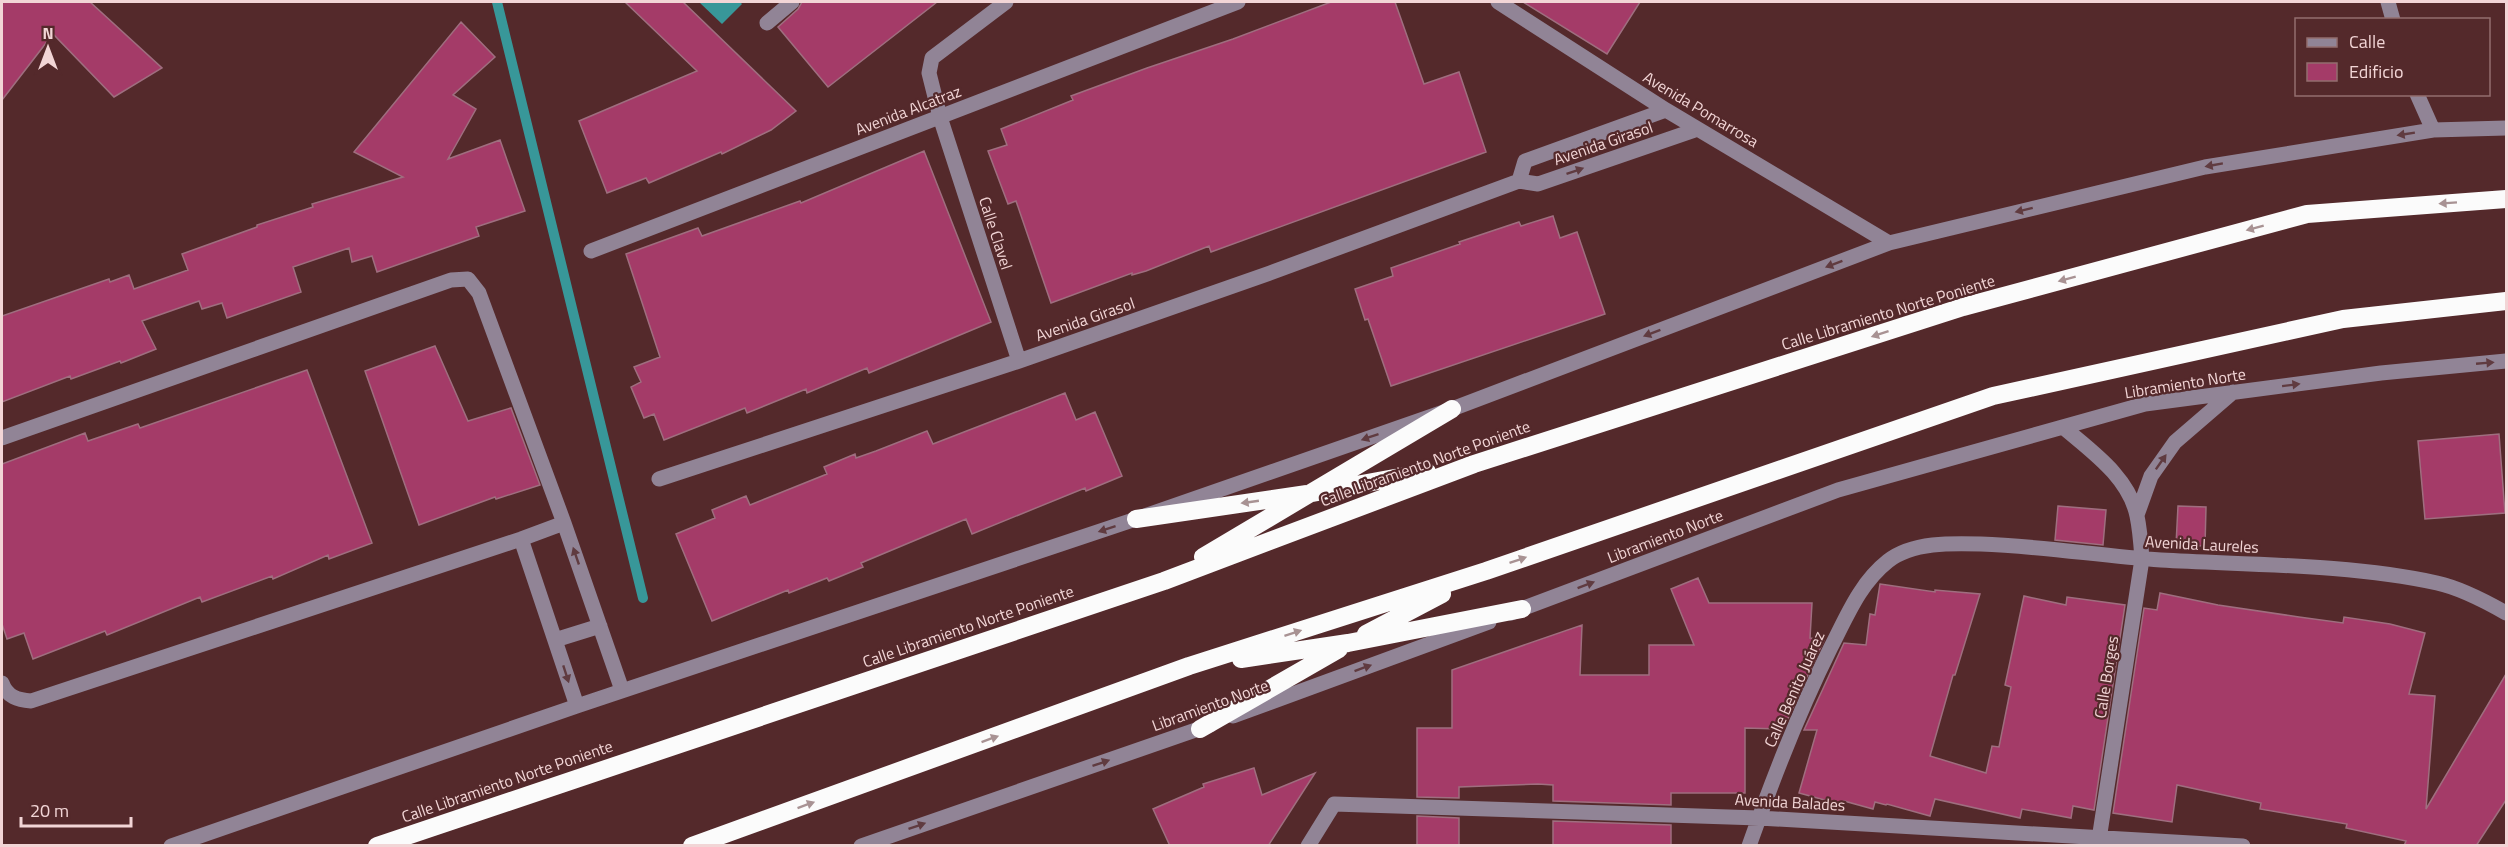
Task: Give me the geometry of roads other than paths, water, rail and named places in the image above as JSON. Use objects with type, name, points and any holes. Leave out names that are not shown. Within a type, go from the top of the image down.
[{"type":"highway","name":"Calle Libramiento Norte Poniente","points":[[377,846],[1164,580],[1473,464],[1963,308],[2307,214],[2506,199]]},
{"type":"highway","points":[[692,846],[1189,666],[1486,571],[1993,396],[2343,319],[2506,301]]},
{"type":"highway","points":[[1164,580],[1452,409]]},
{"type":"highway","points":[[1136,519],[1307,494],[1473,464]]},
{"type":"highway","points":[[1200,729],[1348,643],[1486,571]]},
{"type":"highway","points":[[1189,666],[1348,643],[1522,609]]},
{"type":"highway","points":[[726,846],[771,818]]},
{"type":"street","points":[[767,23],[792,2]]},
{"type":"street","name":"Calle Clavel","points":[[1006,2],[932,58],[929,73],[940,117],[1019,361]]},
{"type":"street","name":"Avenida Alcatraz","points":[[591,251],[1238,2]]},
{"type":"street","name":"Avenida Pomarrosa","points":[[1498,2],[1666,110],[1889,243]]},
{"type":"street","points":[[2388,2],[2392,18]]},
{"type":"street","points":[[2418,96],[2433,130]]},
{"type":"street","name":"Avenida Girasol","points":[[1519,181],[1525,161],[1666,110]]},
{"type":"street","points":[[171,846],[577,705],[1136,519],[1452,409],[1889,243],[2205,167],[2433,130],[2506,128]]},
{"type":"street","name":"Avenida Girasol","points":[[659,479],[1019,361],[1270,273],[1519,181],[1538,184],[1698,129]]},
{"type":"street","points":[[2,438],[451,280],[468,279],[479,293],[564,523],[622,690]]},
{"type":"street","name":"Libramiento Norte","points":[[861,846],[1200,729],[1838,490],[2145,404],[2381,373],[2506,361]]},
{"type":"street","name":"Calle Borges","points":[[2137,515],[2151,476],[2175,442],[2234,392]]},
{"type":"street","name":"Calle Borges","points":[[2063,427],[2104,462],[2124,487],[2137,515],[2142,559],[2099,841]]},
{"type":"street","points":[[2,683],[16,699],[31,701],[564,523]]},
{"type":"street","points":[[521,539],[577,705]]},
{"type":"street","name":"Avenida Laureles","points":[[1890,559],[1908,551],[1933,546],[1980,544],[2142,559],[2379,573],[2440,584],[2488,603],[2506,613]]},
{"type":"street","name":"Calle Benito Juárez","points":[[1749,846],[1809,691],[1856,596],[1870,578],[1890,559]]},
{"type":"street","points":[[555,640],[600,626]]},
{"type":"street","name":"Avenida Balades","points":[[1308,846],[1334,804],[1759,818],[2099,841],[2243,846]]},
{"type":"water","points":[[699,2],[740,2],[742,4],[722,24]]},
{"type":"waterway","points":[[497,2],[643,598]]}]
